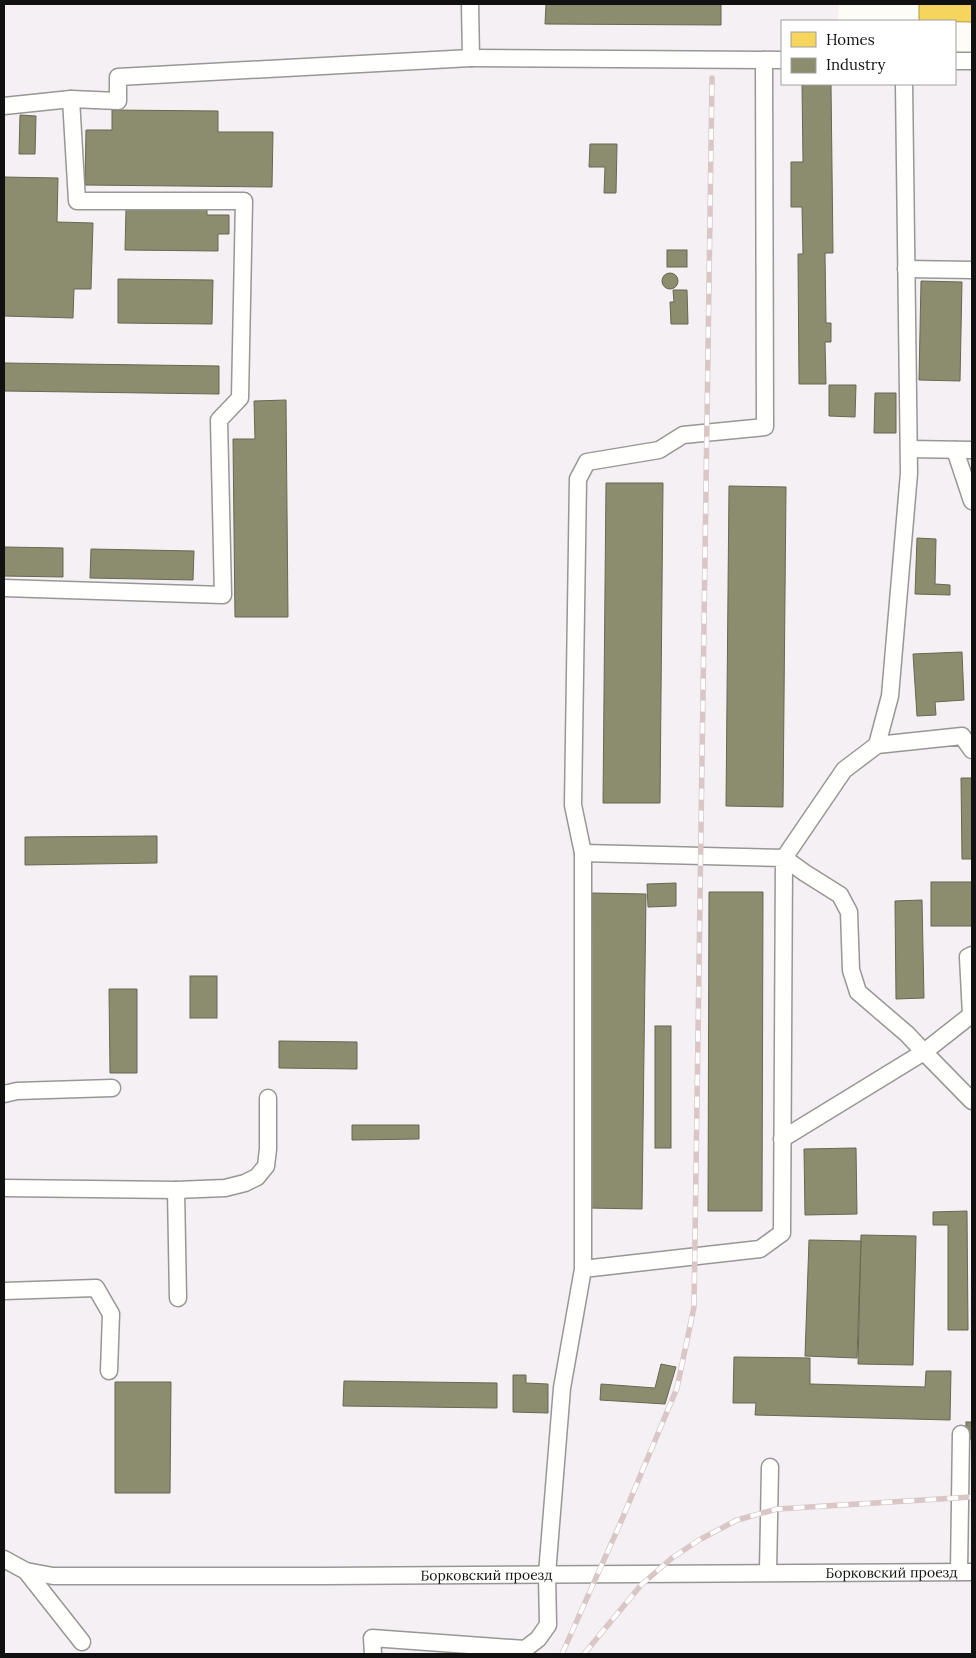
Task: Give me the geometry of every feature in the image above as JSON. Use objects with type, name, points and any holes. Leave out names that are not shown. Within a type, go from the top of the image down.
[{"type":"street","points":[[470,4],[471,58]]},
{"type":"street","points":[[4,106],[71,99],[118,100],[118,77],[471,58],[781,60]]},
{"type":"street","points":[[373,1654],[372,1638],[525,1649],[538,1639],[548,1625],[547,1574],[562,1388],[583,1268],[583,853],[573,804],[578,479],[587,462],[659,450],[683,435],[765,427],[764,60]]},
{"type":"street","points":[[956,60],[972,61]]},
{"type":"street","points":[[877,745],[890,696],[909,473],[904,85]]},
{"type":"street","points":[[4,588],[223,595],[219,420],[240,398],[244,202],[77,201],[71,99]]},
{"type":"street","points":[[906,269],[972,270]]},
{"type":"street","points":[[908,449],[972,450]]},
{"type":"street","points":[[955,450],[972,500]]},
{"type":"street","points":[[583,1268],[760,1249],[782,1233],[784,858],[844,770],[877,745],[962,736],[972,750]]},
{"type":"street","points":[[583,853],[784,858],[840,895],[849,912],[851,970],[858,992],[907,1034],[972,1101]]},
{"type":"street","points":[[782,1139],[924,1052],[971,1015],[968,957],[972,955]]},
{"type":"street","points":[[4,1094],[18,1091],[112,1088]]},
{"type":"street","points":[[4,1188],[176,1190],[224,1188],[245,1183],[257,1177],[266,1166],[268,1098]]},
{"type":"street","points":[[176,1190],[178,1298]]},
{"type":"street","points":[[4,1290],[96,1288],[111,1314],[109,1371]]},
{"type":"street","points":[[961,1434],[966,1572]]},
{"type":"street","points":[[768,1572],[770,1467]]},
{"type":"street","name":"Борковский проезд","points":[[4,1559],[26,1571],[52,1576],[966,1572]]},
{"type":"street","points":[[26,1571],[82,1642]]},
{"type":"shaded area","points":[[4,4],[839,4],[838,20],[781,20],[781,85],[956,85],[956,68],[972,68],[972,1654],[4,1654]]},
{"type":"building: Homes","points":[[919,4],[972,4],[972,22],[919,20]]},
{"type":"building: Industry","points":[[546,4],[721,4],[721,25],[545,24]]},
{"type":"building: Industry","points":[[802,85],[831,85],[833,253],[825,253],[826,323],[831,323],[831,342],[825,342],[826,384],[799,384],[798,254],[803,254],[802,207],[791,207],[791,162],[803,162]]},
{"type":"building: Industry","points":[[112,110],[218,111],[218,132],[273,132],[272,187],[85,185],[86,130],[112,130]]},
{"type":"building: Industry","points":[[20,115],[36,116],[35,154],[19,154]]},
{"type":"building: Industry","points":[[590,144],[617,144],[616,193],[604,193],[605,167],[589,167]]},
{"type":"building: Industry","points":[[4,177],[58,178],[57,222],[93,223],[91,289],[74,289],[73,318],[4,316]]},
{"type":"building: Industry","points":[[126,209],[207,209],[207,215],[229,215],[229,234],[218,234],[218,251],[125,250]]},
{"type":"building: Industry","points":[[667,250],[687,250],[687,267],[667,267]]},
{"type":"building: Industry","points":[[670,273],[676,275],[678,281],[676,287],[670,289],[664,287],[662,281],[664,275]]},
{"type":"building: Industry","points":[[118,279],[213,280],[212,324],[118,323]]},
{"type":"building: Industry","points":[[921,281],[962,282],[960,381],[919,380]]},
{"type":"building: Industry","points":[[673,290],[687,290],[688,324],[671,324],[670,302],[674,302]]},
{"type":"building: Industry","points":[[4,363],[219,366],[219,394],[4,391]]},
{"type":"building: Industry","points":[[829,385],[856,385],[855,417],[829,416]]},
{"type":"building: Industry","points":[[875,393],[896,393],[896,433],[874,433]]},
{"type":"building: Industry","points":[[286,400],[288,617],[235,617],[233,439],[255,439],[254,401]]},
{"type":"building: Industry","points":[[606,483],[663,483],[660,803],[603,803]]},
{"type":"building: Industry","points":[[729,486],[786,487],[783,807],[726,806]]},
{"type":"building: Industry","points":[[917,538],[936,539],[935,584],[950,585],[950,595],[915,594]]},
{"type":"building: Industry","points":[[4,547],[63,548],[63,577],[4,576]]},
{"type":"building: Industry","points":[[91,549],[194,551],[193,580],[90,578]]},
{"type":"building: Industry","points":[[962,652],[964,700],[935,702],[936,715],[917,716],[913,654]]},
{"type":"building: Industry","points":[[961,778],[972,778],[972,859],[962,859]]},
{"type":"building: Industry","points":[[157,836],[157,863],[25,865],[25,837]]},
{"type":"building: Industry","points":[[931,882],[972,882],[972,926],[931,926]]},
{"type":"building: Industry","points":[[676,883],[676,906],[648,907],[647,884]]},
{"type":"building: Industry","points":[[709,892],[763,892],[762,1211],[708,1211]]},
{"type":"building: Industry","points":[[592,893],[646,894],[642,1209],[589,1208]]},
{"type":"building: Industry","points":[[922,900],[924,998],[896,999],[895,901]]},
{"type":"building: Industry","points":[[190,976],[217,976],[217,1018],[190,1018]]},
{"type":"building: Industry","points":[[109,989],[137,989],[137,1073],[110,1073]]},
{"type":"building: Industry","points":[[655,1026],[671,1026],[671,1148],[655,1148]]},
{"type":"building: Industry","points":[[279,1041],[357,1042],[357,1069],[279,1068]]},
{"type":"building: Industry","points":[[352,1125],[419,1125],[419,1139],[352,1140]]},
{"type":"building: Industry","points":[[856,1148],[857,1214],[805,1215],[804,1149]]},
{"type":"building: Industry","points":[[967,1211],[968,1330],[948,1330],[948,1225],[933,1225],[933,1212]]},
{"type":"building: Industry","points":[[861,1235],[916,1236],[913,1365],[858,1364]]},
{"type":"building: Industry","points":[[809,1240],[861,1241],[857,1358],[805,1356]]},
{"type":"building: Industry","points":[[734,1357],[810,1358],[810,1384],[925,1387],[926,1371],[951,1371],[950,1420],[755,1415],[756,1403],[733,1403]]},
{"type":"building: Industry","points":[[661,1364],[676,1367],[665,1404],[600,1400],[601,1384],[655,1388]]},
{"type":"building: Industry","points":[[513,1375],[526,1375],[526,1383],[548,1384],[548,1413],[513,1412]]},
{"type":"building: Industry","points":[[344,1381],[497,1383],[497,1408],[343,1406]]},
{"type":"building: Industry","points":[[115,1382],[171,1382],[170,1493],[115,1493]]},
{"type":"building: Industry","points":[[966,1422],[972,1422],[972,1439],[966,1439]]},
{"type":"railway","points":[[562,1654],[620,1524],[677,1388],[694,1307],[712,78]]},
{"type":"railway","points":[[584,1654],[641,1585],[672,1558],[699,1540],[737,1520],[777,1509],[972,1497]]}]
